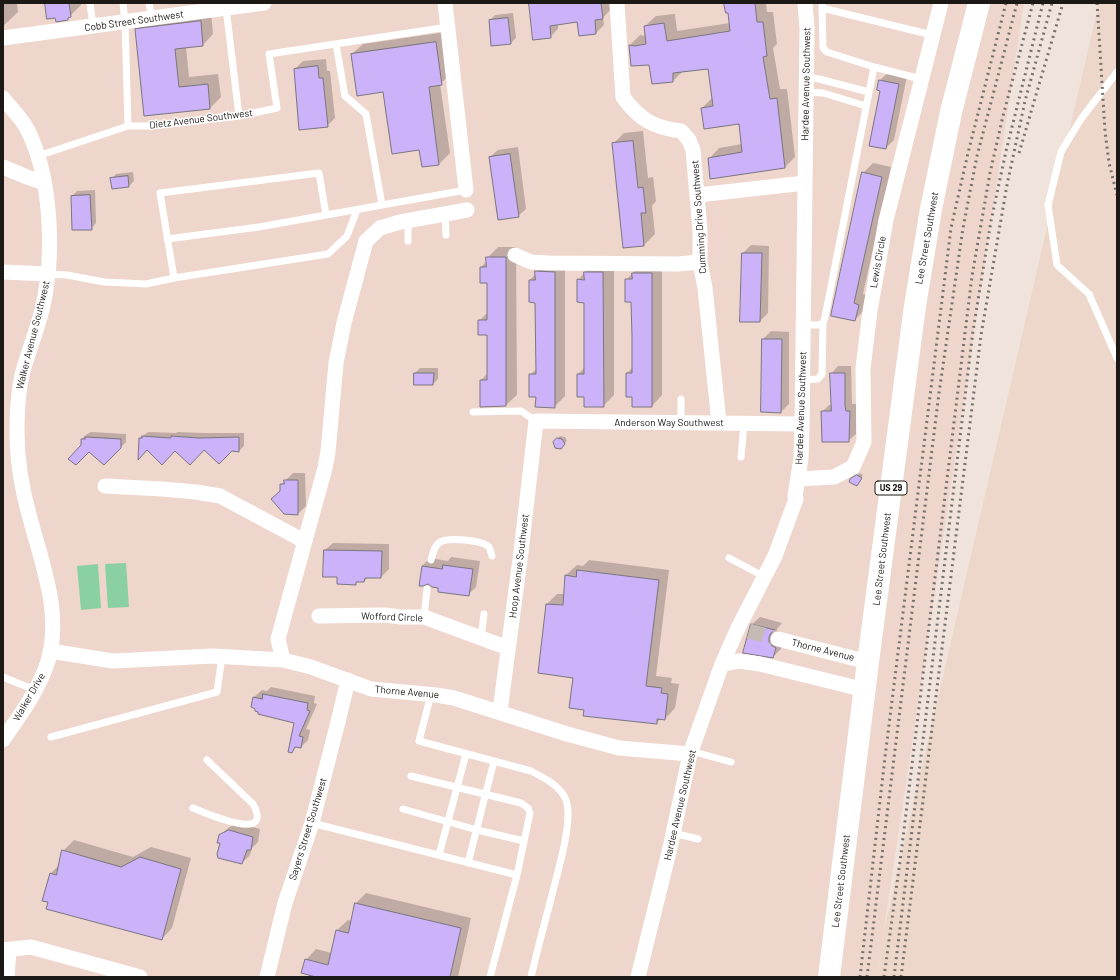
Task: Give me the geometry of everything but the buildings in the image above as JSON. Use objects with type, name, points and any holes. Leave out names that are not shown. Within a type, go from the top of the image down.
[{"type":"main road","name":"Lee Street Southwest","points":[[829,977],[868,662],[915,306],[952,112],[979,3]]},
{"type":"street","name":"Cobb Street Southwest","points":[[3,38],[264,3]]},
{"type":"street","points":[[445,3],[466,190]]},
{"type":"street","name":"Cumming Drive Southwest","points":[[617,3],[622,97],[631,109],[642,118],[655,125],[669,129],[681,130],[689,140],[693,150],[698,195],[700,262],[705,288],[719,423]]},
{"type":"street","name":"Hardee Avenue Southwest","points":[[638,977],[691,753],[722,664],[744,630],[775,556],[796,499],[795,496],[801,458],[803,380],[807,28],[805,3]]},
{"type":"street","name":"Lewis Circle","points":[[798,478],[834,477],[853,467],[864,442],[863,368],[870,311],[886,220],[941,3]]},
{"type":"street","name":"Walker Avenue Southwest","points":[[3,98],[26,126],[38,156],[47,206],[48,274],[42,309],[20,385],[17,434],[20,470],[26,502],[52,600],[50,651]]},
{"type":"street","points":[[3,167],[44,183]]},
{"type":"street","points":[[698,195],[805,183]]},
{"type":"street","points":[[283,660],[278,639],[325,468],[328,452],[336,363],[344,323],[366,241],[380,228],[467,210]]},
{"type":"street","points":[[515,255],[531,262],[678,264],[700,262]]},
{"type":"street","points":[[3,272],[48,274]]},
{"type":"street","name":"Anderson Way Southwest","points":[[536,421],[802,424]]},
{"type":"street","name":"Hoop Avenue Southwest","points":[[500,711],[521,552],[536,421]]},
{"type":"street","points":[[106,486],[162,489],[220,496],[304,541]]},
{"type":"street","name":"Wofford Circle","points":[[320,616],[384,615],[424,617],[453,626],[482,639],[508,648]]},
{"type":"street","name":"Thorne Avenue","points":[[778,639],[868,662]]},
{"type":"street","name":"Thorne Avenue","points":[[50,651],[113,661],[213,656],[283,660],[312,667],[371,689],[431,694],[454,698],[500,711],[567,734],[619,748],[691,753]]},
{"type":"street","name":"Walker Drive","points":[[3,740],[36,690],[43,676],[50,651]]},
{"type":"street","points":[[722,664],[739,662],[760,664],[865,690]]},
{"type":"street","name":"Sayers Street Southwest","points":[[267,977],[285,903],[312,823],[348,680]]},
{"type":"street","points":[[7,977],[6,950],[31,947],[140,977]]},
{"type":"lane","points":[[90,3],[93,26]]},
{"type":"lane","points":[[123,3],[125,22],[128,126]]},
{"type":"lane","points":[[150,3],[152,18]]},
{"type":"lane","points":[[921,79],[874,67],[827,52],[824,48],[822,5],[932,35]]},
{"type":"lane","points":[[226,8],[239,116]]},
{"type":"lane","name":"Dietz Avenue Southwest","points":[[38,156],[128,126],[151,126],[239,116],[277,108],[269,54],[448,27]]},
{"type":"lane","points":[[336,44],[345,96],[366,114],[382,205]]},
{"type":"lane","points":[[803,380],[818,379],[822,374],[823,323],[874,67]]},
{"type":"lane","points":[[1117,72],[1081,119],[1061,152],[1048,204],[1056,264],[1089,294],[1117,358]]},
{"type":"lane","points":[[806,84],[819,79],[869,92]]},
{"type":"lane","points":[[806,84],[823,93],[866,106]]},
{"type":"lane","points":[[174,278],[160,193],[319,173],[326,215]]},
{"type":"lane","points":[[167,239],[258,227],[466,190]]},
{"type":"lane","points":[[48,274],[68,275],[104,282],[146,284],[174,278],[328,254],[347,236],[357,210]]},
{"type":"lane","points":[[445,214],[446,234]]},
{"type":"lane","points":[[408,221],[408,241]]},
{"type":"lane","points":[[803,324],[823,323]]},
{"type":"lane","points":[[680,423],[681,399]]},
{"type":"lane","points":[[473,412],[521,411],[536,421]]},
{"type":"lane","points":[[741,457],[744,423]]},
{"type":"lane","points":[[431,560],[434,548],[446,539],[482,543],[489,547],[492,556]]},
{"type":"lane","points":[[729,558],[765,577]]},
{"type":"lane","points":[[424,617],[427,589]]},
{"type":"lane","points":[[482,639],[484,614]]},
{"type":"lane","points":[[51,737],[217,692],[222,656]]},
{"type":"lane","points":[[3,677],[36,690]]},
{"type":"lane","points":[[431,694],[419,741],[531,771],[560,789],[567,801],[568,818],[565,844],[531,977]]},
{"type":"lane","points":[[691,753],[731,762]]},
{"type":"lane","points":[[439,855],[466,754]]},
{"type":"lane","points":[[192,808],[237,824],[247,825],[257,819],[258,812],[253,804],[207,760]]},
{"type":"lane","points":[[468,863],[494,761]]},
{"type":"lane","points":[[411,776],[521,803],[528,808],[530,813],[517,875],[490,977]]},
{"type":"lane","points":[[403,809],[477,830],[524,841]]},
{"type":"lane","points":[[312,823],[517,875]]},
{"type":"lane","points":[[673,833],[698,839]]},
{"type":"shaded area","points":[[3,3],[1024,3],[883,935],[878,977],[3,977]]},
{"type":"shaded area","points":[[1099,3],[1117,3],[1117,977],[878,977],[883,935]]},
{"type":"green space","points":[[126,563],[129,607],[108,608],[105,564]]},
{"type":"green space","points":[[98,564],[101,608],[81,610],[77,566]]},
{"type":"tunnel","points":[[749,631],[778,639]]},
{"type":"railway","points":[[860,977],[885,757],[951,228],[968,153],[1006,3]]},
{"type":"railway","points":[[867,977],[939,393],[963,228],[977,156],[1017,3]]},
{"type":"railway","points":[[884,977],[901,854],[972,276],[990,173],[1003,116],[1033,3]]},
{"type":"railway","points":[[894,977],[973,331],[991,221],[1006,151],[1043,3]]},
{"type":"railway","points":[[901,977],[981,335],[1007,185],[1025,101],[1052,3]]},
{"type":"railway","points":[[1019,153],[1063,3]]},
{"type":"railway","points":[[1097,3],[1105,131],[1109,163],[1117,195]]}]
